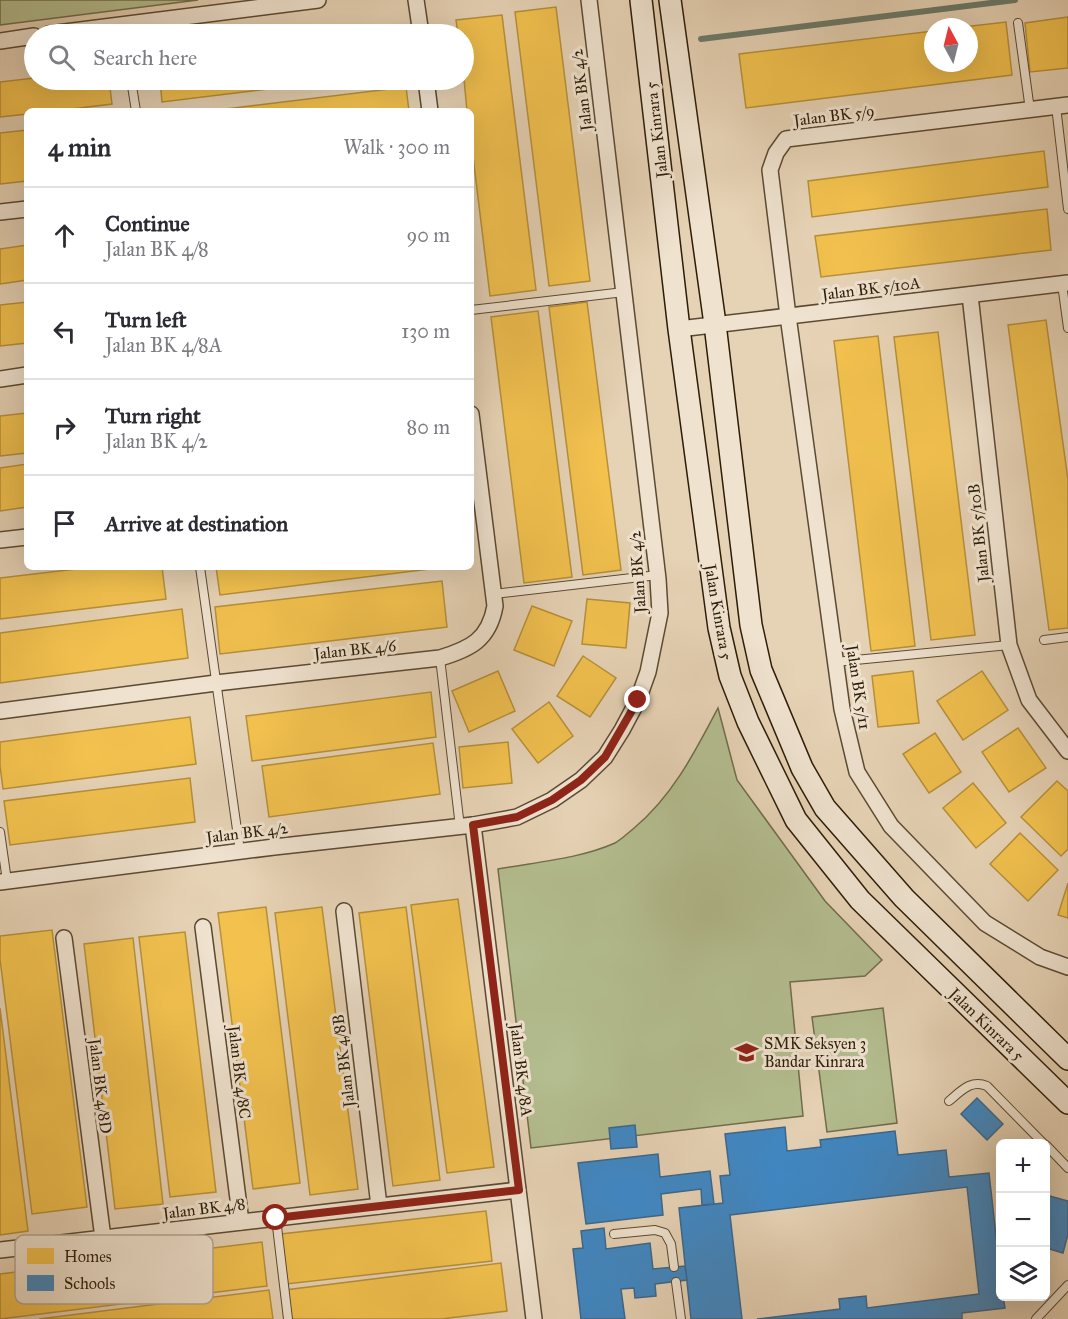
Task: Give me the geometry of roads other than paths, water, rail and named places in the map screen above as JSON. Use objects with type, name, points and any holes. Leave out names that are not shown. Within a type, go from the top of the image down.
[{"type":"main road","name":"Jalan Kinrara 5","points":[[641,0],[679,329],[719,628],[730,676],[771,771],[796,820],[860,900],[1068,1103]]},
{"type":"main road","name":"Jalan Kinrara 5","points":[[670,0],[715,324],[751,625],[760,670],[802,768],[825,808],[904,898],[1068,1059]]},
{"type":"street","points":[[163,24],[318,0]]},
{"type":"street","points":[[416,0],[420,24]]},
{"type":"street","name":"Jalan BK 4/2","points":[[4,882],[240,851],[467,826],[517,817],[552,800],[581,780],[605,757],[638,700],[648,672],[660,614],[658,575],[589,0]]},
{"type":"street","points":[[0,41],[24,37]]},
{"type":"street","points":[[427,90],[430,108]]},
{"type":"street","name":"Jalan BK 5/9","points":[[788,316],[770,170],[776,153],[786,140],[1062,106]]},
{"type":"street","points":[[0,212],[24,208]]},
{"type":"street","name":"Jalan BK 5/10A","points":[[679,329],[1065,283]]},
{"type":"street","name":"Jalan BK 5/10B","points":[[970,295],[1009,645],[1029,700],[1068,751]]},
{"type":"street","name":"Jalan BK 5/11","points":[[788,316],[842,709],[857,772],[891,826],[985,923],[1040,957],[1068,968]]},
{"type":"street","points":[[0,379],[24,375]]},
{"type":"street","name":"Jalan BK 4/6","points":[[0,711],[216,683],[440,658],[464,651],[482,637],[492,620],[495,606],[476,483],[474,455]]},
{"type":"street","points":[[0,540],[24,537]]},
{"type":"street","name":"Jalan BK 4/8A","points":[[467,826],[519,1190],[534,1319]]},
{"type":"street","name":"Jalan BK 4/8B","points":[[344,911],[379,1206]]},
{"type":"street","name":"Jalan BK 4/8C","points":[[203,927],[241,1222]]},
{"type":"street","name":"Jalan BK 4/8D","points":[[64,938],[103,1235]]},
{"type":"street","name":"Jalan BK 4/8","points":[[129,1235],[519,1190]]},
{"type":"street","name":"Jalan BK 4/8","points":[[0,1250],[15,1248]]},
{"type":"lane","points":[[1018,23],[1030,110]]},
{"type":"lane","points":[[133,90],[136,108]]},
{"type":"lane","points":[[1062,106],[1068,208]]},
{"type":"lane","points":[[1065,283],[1068,328]]},
{"type":"lane","points":[[474,310],[624,292]]},
{"type":"lane","points":[[200,570],[240,851]]},
{"type":"lane","points":[[494,594],[658,575]]},
{"type":"lane","points":[[1044,640],[1068,637]]},
{"type":"lane","points":[[836,662],[1009,645]]},
{"type":"lane","points":[[440,658],[467,826]]},
{"type":"lane","points":[[0,832],[4,882]]},
{"type":"lane","points":[[949,1101],[972,1083],[980,1083],[987,1086],[1040,1139]]},
{"type":"lane","points":[[1050,1149],[1068,1168]]},
{"type":"lane","points":[[276,1218],[288,1319]]},
{"type":"lane","points":[[614,1234],[655,1230],[665,1233],[671,1244],[674,1267]]},
{"type":"lane","points":[[676,1282],[681,1319]]},
{"type":"lane","points":[[1036,1319],[1068,1285]]},
{"type":"waterway","points":[[701,39],[1015,0]]},
{"type":"place","name":"SMK Seksyen 3 Bandar Kinrara","points":[[746,1052]]}]
